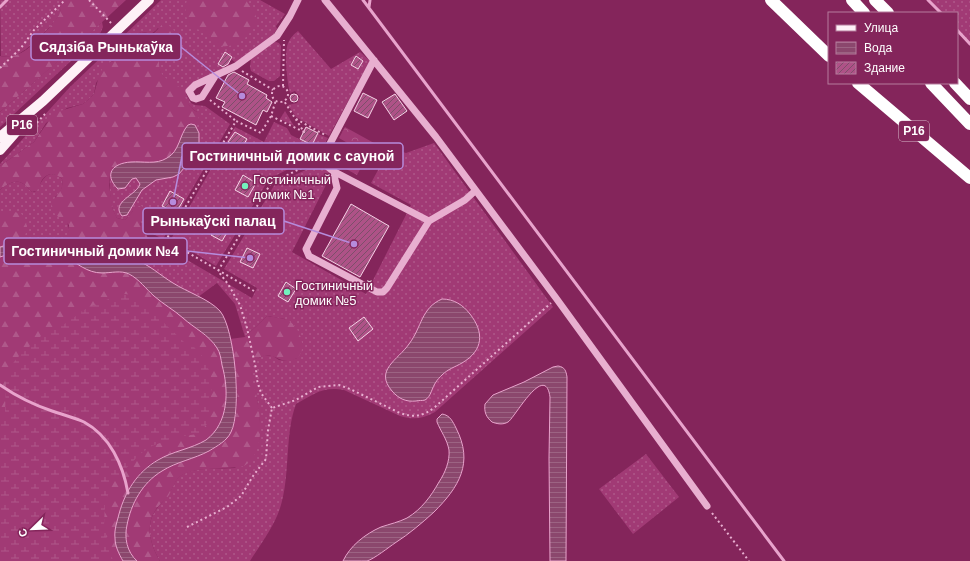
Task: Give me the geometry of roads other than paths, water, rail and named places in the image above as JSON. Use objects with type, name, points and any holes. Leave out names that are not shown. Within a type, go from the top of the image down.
[{"type":"highway","points":[[771,0],[828,55]]},
{"type":"highway","points":[[852,0],[863,12]]},
{"type":"highway","points":[[875,0],[887,12]]},
{"type":"highway","name":"Р16","points":[[859,84],[970,178]]},
{"type":"highway","points":[[932,84],[970,124]]},
{"type":"highway","points":[[955,84],[970,99]]},
{"type":"main road","name":"Р16","points":[[0,137],[43,101],[149,0]]},
{"type":"main road","name":"Р16","points":[[0,150],[43,101]]},
{"type":"lane","points":[[214,78],[200,98],[193,98],[189,91],[195,86],[236,66],[277,36],[298,0]]},
{"type":"lane","points":[[325,0],[436,138],[556,298],[707,506]]},
{"type":"lane","points":[[374,60],[331,139],[323,157],[328,167],[333,171],[429,221]]},
{"type":"lane","points":[[333,171],[337,188],[306,249],[307,253],[309,256],[377,292],[383,292],[387,288],[429,221],[465,200],[475,190]]},
{"type":"water","points":[[191,124],[195,125],[199,133],[199,145],[195,155],[179,174],[173,177],[156,180],[142,190],[127,215],[122,216],[119,211],[119,207],[125,199],[138,188],[140,184],[136,178],[132,179],[125,188],[118,189],[111,179],[112,170],[115,167],[125,163],[154,162],[167,158],[177,147],[185,129]]},
{"type":"water","points":[[38,239],[62,244],[90,261],[101,262],[130,259],[145,264],[173,283],[204,299],[220,311],[230,335],[236,389],[236,407],[231,432],[224,441],[209,451],[167,468],[155,476],[143,488],[131,509],[126,530],[127,544],[137,561],[123,561],[116,544],[116,526],[128,490],[144,470],[158,460],[194,446],[206,440],[214,433],[223,415],[226,395],[226,385],[220,354],[214,343],[206,335],[157,299],[139,281],[129,274],[123,272],[97,273],[82,267],[56,252],[49,250],[24,250],[0,257],[0,247],[27,240]]},
{"type":"water","points":[[442,299],[458,303],[470,314],[478,327],[480,340],[478,347],[469,358],[447,371],[437,380],[427,399],[412,401],[400,398],[387,384],[387,371],[394,360],[409,344],[422,318],[430,307]]},
{"type":"water","points":[[558,366],[565,370],[567,377],[566,561],[550,561],[550,397],[547,388],[542,385],[536,388],[506,423],[500,424],[492,422],[485,412],[485,404],[493,395]]},
{"type":"water","points":[[442,414],[449,417],[454,423],[464,452],[464,463],[461,474],[451,493],[434,512],[420,524],[370,560],[343,561],[354,545],[369,533],[407,518],[426,502],[433,492],[447,467],[449,458],[448,446],[437,422],[437,419]]},
{"type":"waterway","points":[[0,7],[7,0]]},
{"type":"waterway","points":[[363,0],[784,561]]},
{"type":"waterway","points":[[369,7],[370,0]]},
{"type":"waterway","points":[[928,0],[940,12]]},
{"type":"waterway","points":[[958,31],[970,44]]},
{"type":"waterway","points":[[0,385],[32,403],[45,409],[80,420],[93,428],[101,435],[114,452],[123,472],[128,493]]},
{"type":"place","name":"Сядзіба Рынькаўка","points":[[242,96]]},
{"type":"place","name":"Гостиничный домик №1","points":[[245,186]]},
{"type":"place","name":"Гостиничный домик с сауной","points":[[173,202]]},
{"type":"place","name":"Рынькаўскi палац","points":[[354,244]]},
{"type":"place","name":"Гостиничный домик №4","points":[[250,258]]},
{"type":"place","name":"Гостиничный домик №5","points":[[287,292]]}]
